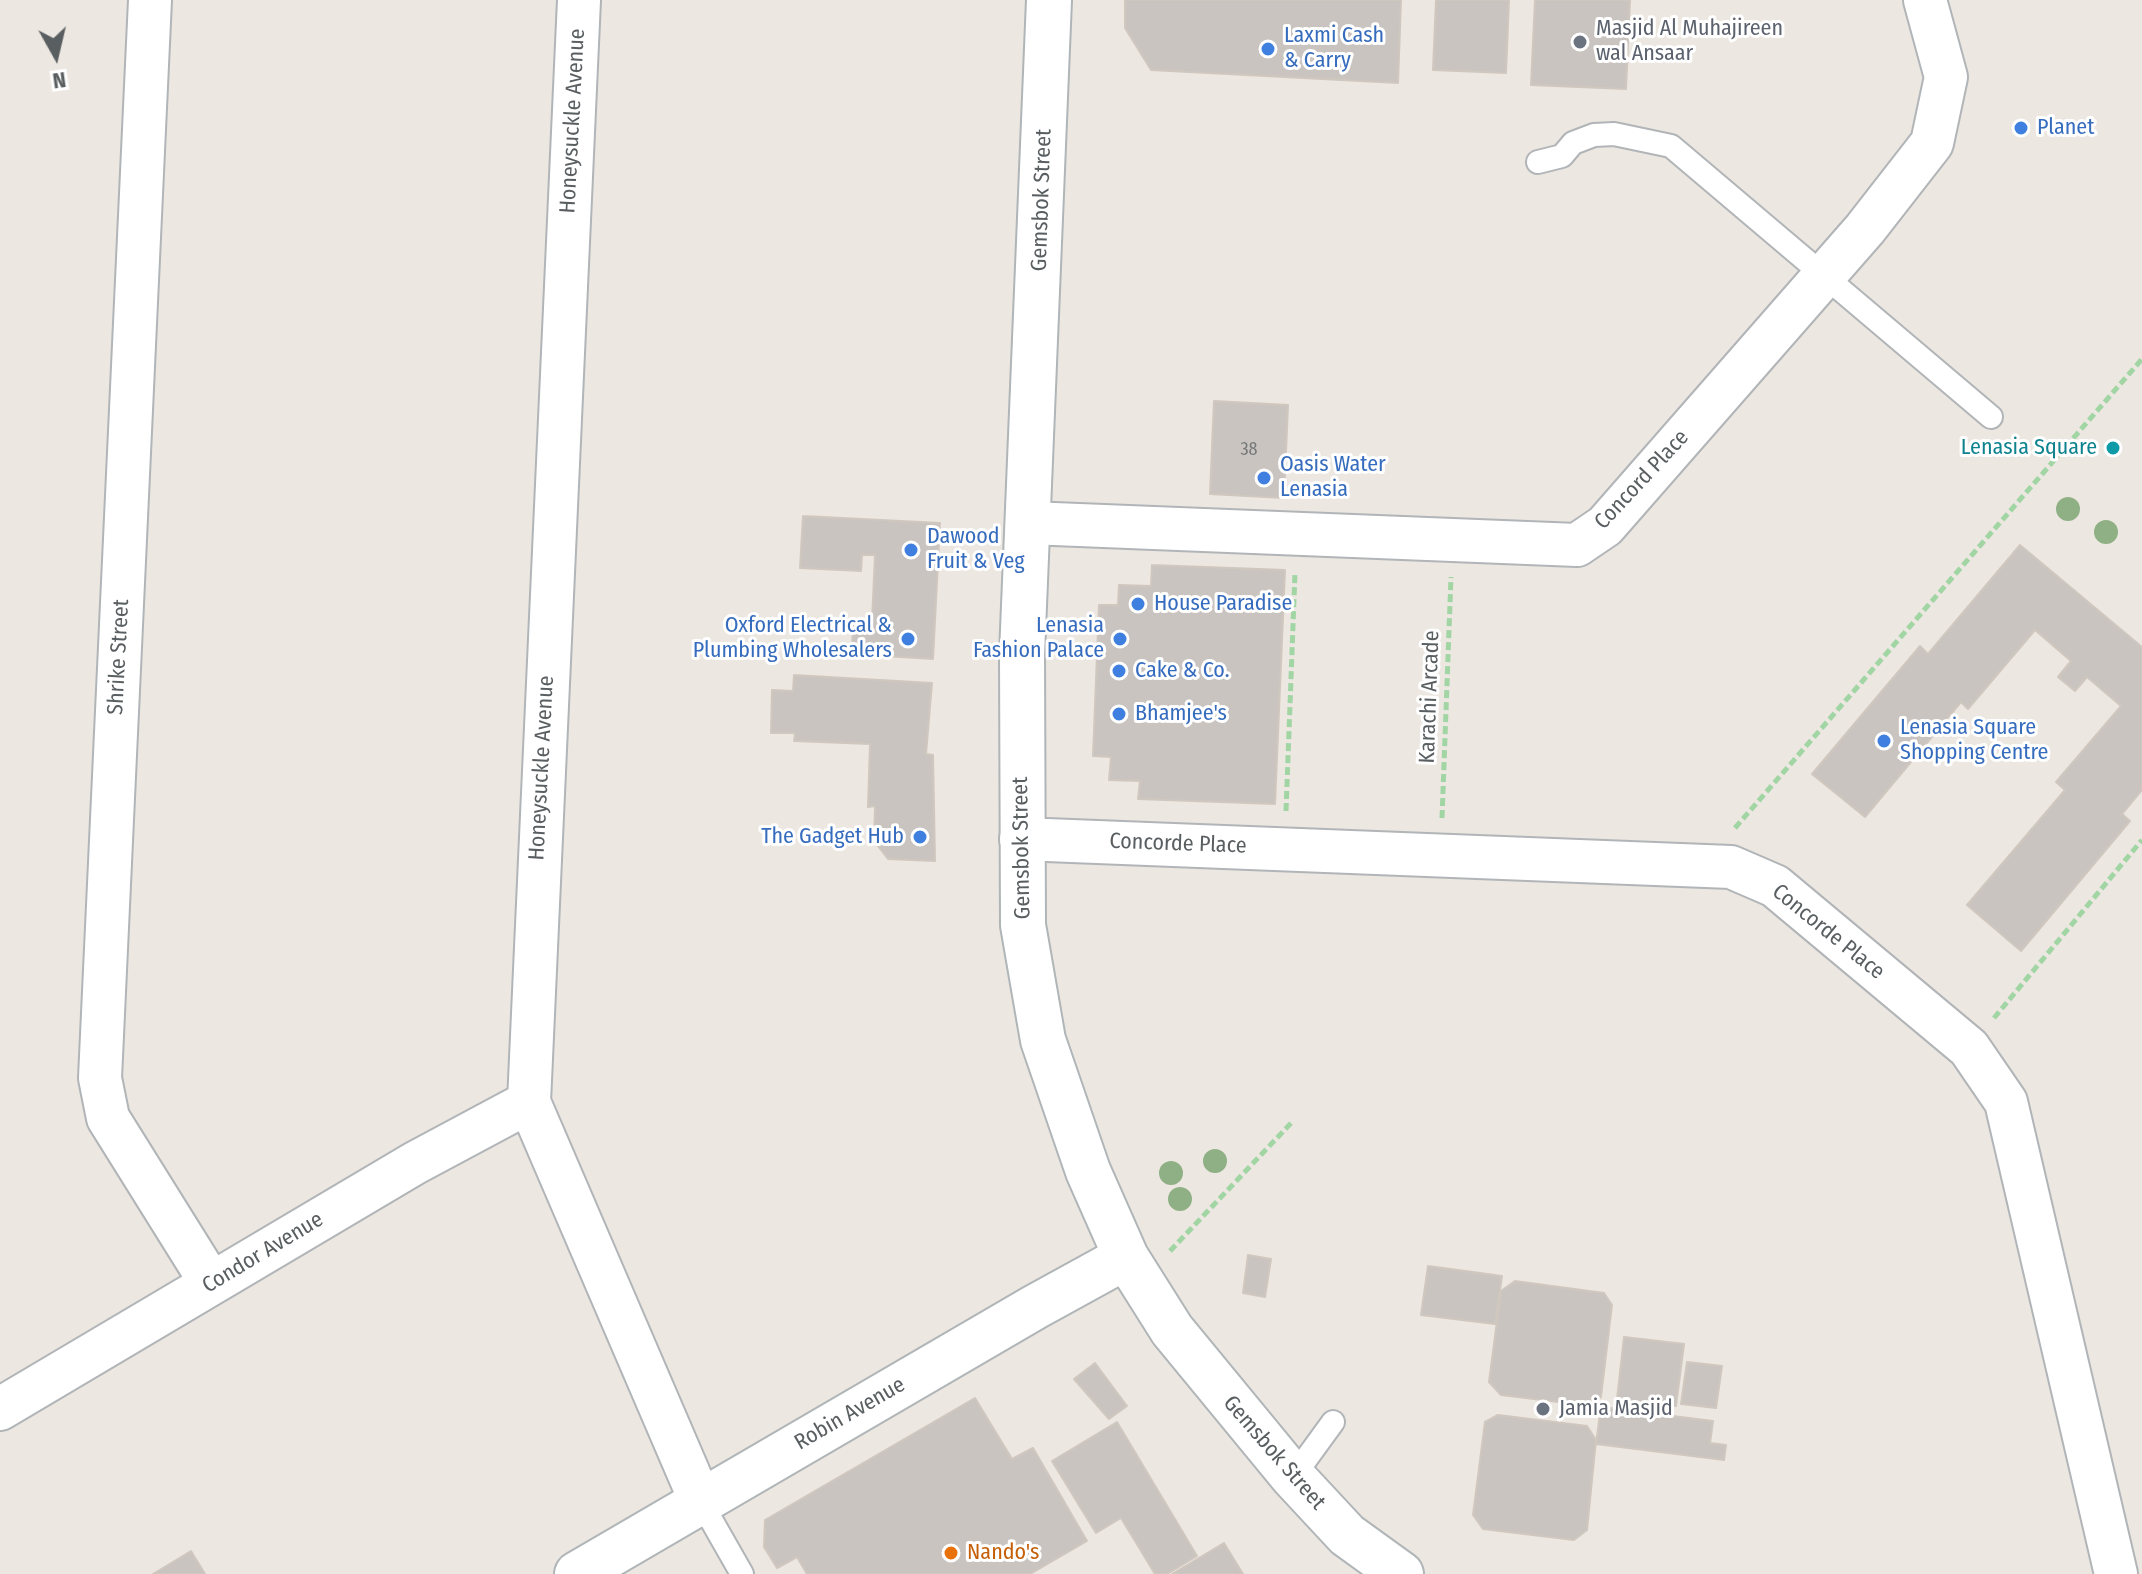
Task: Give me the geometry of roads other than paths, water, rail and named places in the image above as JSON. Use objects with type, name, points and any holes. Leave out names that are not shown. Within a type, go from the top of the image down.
[{"type":"street","name":"Shrike Street","points":[[150,0],[100,1078],[108,1118],[211,1283]]},
{"type":"street","name":"Honeysuckle Avenue","points":[[579,0],[529,1102],[701,1502]]},
{"type":"street","name":"Gemsbok Street","points":[[1049,0],[1022,654],[1023,925],[1043,1040],[1088,1171],[1144,1258],[1172,1330],[1293,1477],[1347,1535],[1401,1574]]},
{"type":"street","name":"Concord Place","points":[[1029,523],[1577,545],[1605,526],[1824,274],[1932,143],[1946,77],[1925,0]]},
{"type":"street","name":"Concorde Place","points":[[1021,839],[1731,867],[1775,886],[1977,1056],[2006,1102],[2116,1574]]},
{"type":"street","name":"Condor Avenue","points":[[0,1409],[415,1163],[529,1102]]},
{"type":"street","name":"Robin Avenue","points":[[577,1574],[701,1502],[1144,1258]]},
{"type":"lane","points":[[1538,162],[1562,156],[1573,143],[1594,135],[1614,134],[1671,146],[1991,417]]},
{"type":"lane","points":[[1293,1477],[1333,1422]]},
{"type":"lane","points":[[701,1502],[742,1574]]},
{"type":"place","name":"Masjid Al Muhajireen wal Ansaar","points":[[1580,42]]},
{"type":"place","name":"Laxmi Cash & Carry","points":[[1268,49]]},
{"type":"place","name":"Planet","points":[[2021,128]]},
{"type":"place","name":"Lenasia Square","points":[[2113,448]]},
{"type":"place","name":"Oasis Water Lenasia","points":[[1264,478]]},
{"type":"place","name":"Dawood Fruit & Veg","points":[[911,550]]},
{"type":"place","name":"House Paradise","points":[[1138,604]]},
{"type":"place","name":"Oxford Electrical & Plumbing Wholesalers","points":[[908,639]]},
{"type":"place","name":"Lenasia Fashion Palace","points":[[1120,639]]},
{"type":"place","name":"Cake & Co.","points":[[1119,671]]},
{"type":"place","name":"Bhamjee's","points":[[1119,714]]},
{"type":"place","name":"Lenasia Square Shopping Centre","points":[[1884,741]]},
{"type":"place","name":"The Gadget Hub","points":[[920,837]]},
{"type":"place","name":"Jamia Masjid","points":[[1543,1409]]},
{"type":"place","name":"Nando's","points":[[951,1553]]}]
